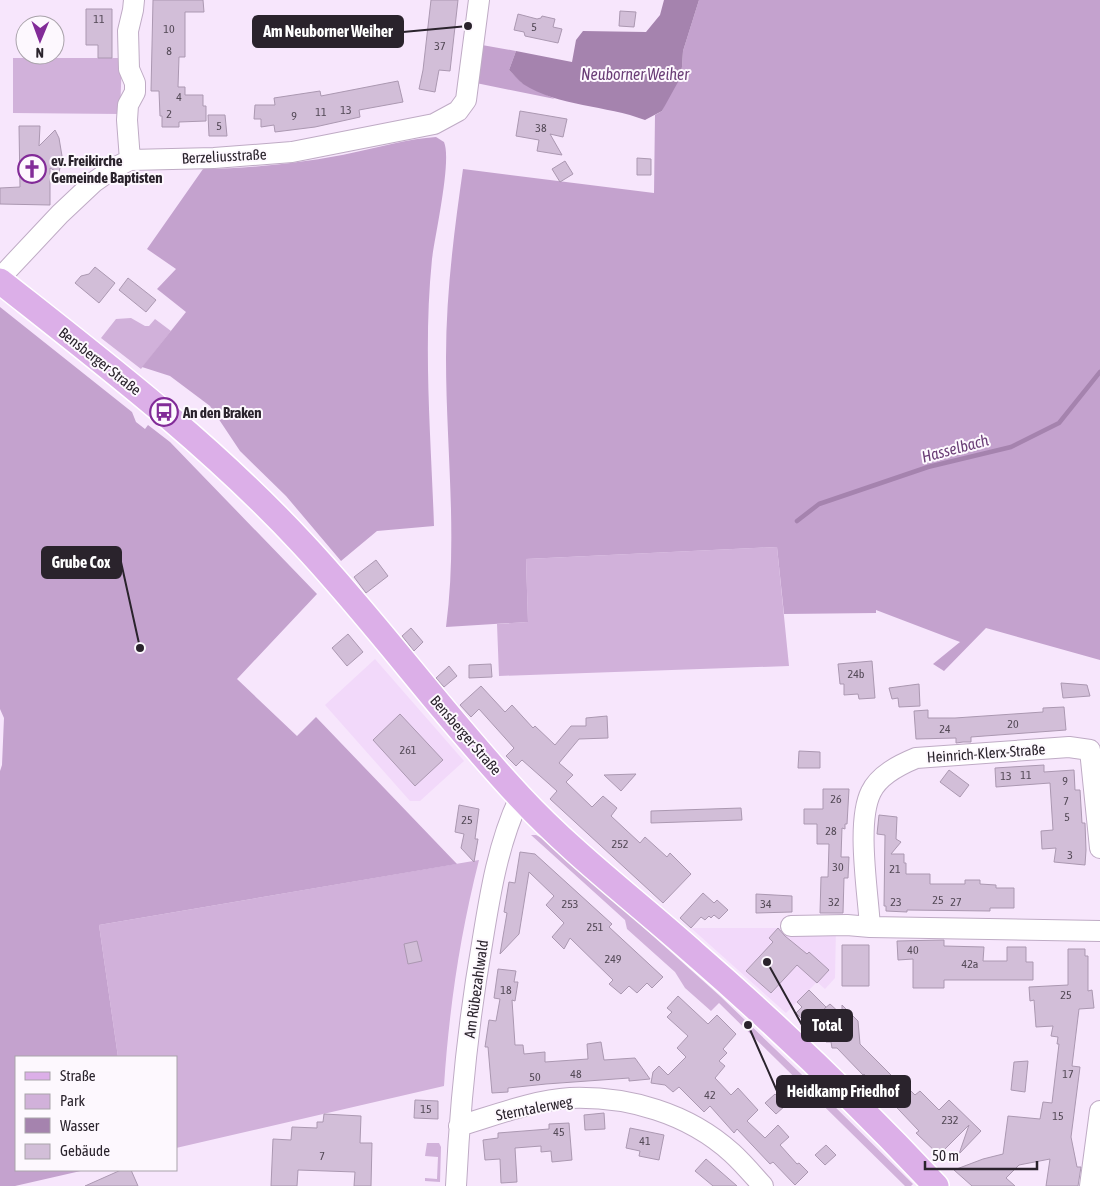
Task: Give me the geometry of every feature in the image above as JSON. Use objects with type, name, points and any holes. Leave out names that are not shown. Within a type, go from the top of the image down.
[{"type":"main road","name":"Bensberger Straße","points":[[0,280],[170,417],[301,541],[345,590],[450,718],[520,797],[568,843],[722,977],[816,1066],[936,1186]]},
{"type":"street","points":[[0,280],[60,214],[94,182],[130,160],[127,120],[128,105],[135,92],[135,83],[129,69],[128,31],[134,10],[134,0]]},
{"type":"street","name":"Berzeliusstraße","points":[[130,160],[214,158],[292,152],[434,124],[458,111],[466,100],[479,0]]},
{"type":"street","name":"Heinrich-Klerx-Straße","points":[[870,927],[863,830],[864,810],[871,791],[884,777],[898,765],[916,758],[1068,747],[1090,750],[1100,848]]},
{"type":"street","name":"Am Rübezahlwald","points":[[456,1186],[459,1126],[475,985],[491,888],[510,818],[520,797]]},
{"type":"street","points":[[791,926],[847,925],[1100,931]]},
{"type":"street","name":"Sterntalerweg","points":[[459,1126],[526,1106],[569,1098],[620,1100],[661,1111],[700,1130],[731,1152],[763,1186]]},
{"type":"street","points":[[1090,1186],[1100,1112]]},
{"type":"shaded area","points":[[699,0],[1100,0],[1100,660],[986,628],[944,671],[933,664],[960,642],[876,610],[876,613],[784,614],[777,547],[526,559],[528,622],[446,627],[451,560],[451,526],[446,392],[446,334],[451,263],[463,169],[654,193],[655,115],[662,111],[682,67],[683,51]]},
{"type":"shaded area","points":[[482,45],[516,51],[509,70],[522,83],[555,99],[476,83]]},
{"type":"shaded area","points":[[436,137],[444,142],[446,165],[429,292],[428,392],[434,526],[377,531],[341,561],[286,496],[240,451],[210,406],[170,376],[142,367],[186,312],[157,289],[176,269],[147,249],[203,169],[299,162]]},
{"type":"shaded area","points":[[0,307],[132,412],[136,422],[145,429],[148,425],[170,442],[317,594],[237,679],[297,736],[316,717],[457,864],[99,925],[118,1056],[15,1056],[15,1171],[81,1171],[15,1186],[0,1186],[0,771],[2,765],[4,718],[0,709]]},
{"type":"shaded area","points":[[375,659],[464,761],[420,801],[410,801],[325,705]]},
{"type":"shaded area","points":[[691,928],[836,928],[835,978],[825,989],[817,982],[786,1013]]},
{"type":"green space","points":[[13,58],[15,58],[15,65],[65,65],[65,58],[122,58],[120,114],[13,113]]},
{"type":"green space","points":[[131,318],[145,326],[149,326],[155,319],[171,331],[141,369],[101,338],[116,319]]},
{"type":"green space","points":[[777,547],[789,666],[499,676],[497,624],[528,622],[526,559]]},
{"type":"green space","points":[[531,835],[536,835],[547,841],[720,996],[913,1184],[905,1186],[719,1003],[711,1011],[685,988],[675,972],[627,929],[625,920]]},
{"type":"green space","points":[[479,860],[456,972],[444,1086],[178,1148],[178,1056],[118,1056],[99,925]]},
{"type":"green space","points":[[427,1143],[439,1143],[441,1147],[440,1182],[425,1181],[425,1178],[437,1179],[438,1157],[425,1156]]},
{"type":"water","name":"Neuborner Weiher","points":[[664,0],[699,0],[683,51],[682,67],[678,82],[662,111],[645,120],[615,111],[567,102],[537,92],[523,84],[509,70],[516,51],[572,62],[576,40],[583,31],[646,32],[660,15]]},
{"type":"building","points":[[153,0],[203,0],[204,12],[185,12],[185,57],[179,57],[178,87],[185,87],[185,95],[203,95],[203,106],[206,106],[206,121],[179,122],[179,127],[162,127],[159,91],[151,91]]},
{"type":"building","points":[[431,0],[458,0],[450,71],[439,70],[435,92],[419,89]]},
{"type":"building","points":[[86,9],[112,9],[112,58],[98,58],[98,45],[86,45]]},
{"type":"building","points":[[620,11],[636,12],[634,27],[619,26]]},
{"type":"building","points":[[518,14],[537,19],[542,16],[555,19],[553,27],[562,29],[558,43],[525,36],[524,32],[514,30]]},
{"type":"building","points":[[398,81],[403,102],[359,110],[360,117],[315,127],[275,132],[274,125],[261,127],[261,119],[254,119],[255,105],[275,105],[274,98],[320,91],[321,96]]},
{"type":"building","points":[[520,111],[567,119],[563,137],[550,134],[562,155],[537,151],[539,140],[516,136]]},
{"type":"building","points":[[208,115],[225,115],[227,136],[209,136]]},
{"type":"building","points":[[19,126],[40,126],[39,146],[55,130],[59,138],[62,156],[59,173],[50,168],[50,205],[0,204],[0,188],[20,187]]},
{"type":"building","points":[[637,158],[651,159],[651,175],[637,175]]},
{"type":"building","points":[[565,161],[573,174],[560,182],[552,169]]},
{"type":"building","points":[[95,267],[115,283],[99,303],[75,283],[81,276],[89,274]]},
{"type":"building","points":[[128,278],[156,300],[146,312],[119,290]]},
{"type":"building","points":[[376,560],[388,576],[366,593],[354,577]]},
{"type":"building","points":[[411,628],[423,642],[414,651],[402,636]]},
{"type":"building","points":[[348,634],[363,652],[347,666],[332,648]]},
{"type":"building","points":[[872,661],[875,698],[859,699],[858,694],[844,695],[844,684],[840,684],[838,664]]},
{"type":"building","points":[[491,664],[492,677],[469,678],[469,665]]},
{"type":"building","points":[[449,666],[457,676],[444,687],[436,678]]},
{"type":"building","points":[[1061,683],[1087,685],[1090,696],[1063,698]]},
{"type":"building","points":[[919,684],[920,706],[899,707],[898,698],[892,699],[889,688]]},
{"type":"building","points":[[481,686],[505,712],[512,705],[533,728],[535,726],[555,745],[571,726],[586,726],[586,718],[607,716],[608,738],[579,739],[559,763],[573,775],[566,782],[592,807],[603,796],[617,808],[611,816],[640,843],[645,837],[667,857],[670,853],[691,874],[663,903],[550,799],[557,791],[522,760],[516,766],[506,756],[514,748],[479,709],[471,717],[460,705]]},
{"type":"building","points":[[1064,707],[1066,730],[971,737],[971,742],[956,743],[956,738],[916,739],[914,711],[928,710],[928,718],[955,718],[1043,712],[1043,708]]},
{"type":"building","points":[[400,714],[443,760],[415,786],[373,740]]},
{"type":"building","points":[[799,751],[820,752],[820,768],[798,768]]},
{"type":"building","points":[[1044,765],[1044,772],[1074,770],[1075,790],[1080,790],[1082,823],[1085,823],[1085,865],[1054,862],[1056,848],[1042,849],[1041,831],[1053,830],[1050,783],[996,787],[995,768]]},
{"type":"building","points":[[949,770],[969,785],[960,797],[940,782]]},
{"type":"building","points":[[636,774],[621,791],[604,775]]},
{"type":"building","points":[[823,789],[849,789],[847,824],[845,824],[845,829],[842,828],[841,857],[849,857],[848,878],[844,878],[843,913],[820,913],[821,877],[828,877],[829,844],[817,844],[817,824],[804,824],[804,809],[823,809]]},
{"type":"building","points":[[459,805],[479,809],[475,839],[478,839],[474,862],[461,848],[464,834],[455,832]]},
{"type":"building","points":[[741,808],[742,820],[651,823],[651,811]]},
{"type":"building","points":[[879,815],[897,817],[896,839],[901,842],[891,854],[904,854],[906,874],[930,874],[930,884],[965,884],[965,880],[980,880],[980,884],[996,885],[996,888],[1014,888],[1014,908],[990,908],[990,911],[886,911],[886,906],[884,906],[885,835],[877,834]]},
{"type":"building","points":[[520,852],[535,854],[612,924],[609,927],[663,977],[652,988],[647,983],[637,993],[629,986],[621,994],[609,984],[613,980],[570,938],[564,949],[552,937],[564,923],[546,905],[554,896],[529,872],[519,934],[500,954],[507,913],[504,912],[509,882],[515,883]]},
{"type":"building","points":[[703,893],[714,903],[717,900],[728,910],[719,919],[714,915],[711,918],[709,916],[705,920],[701,917],[691,928],[680,918]]},
{"type":"building","points":[[756,894],[792,896],[792,912],[756,913]]},
{"type":"building","points":[[778,928],[785,936],[807,954],[809,952],[829,970],[817,983],[797,965],[771,993],[746,971],[773,942],[769,938]]},
{"type":"building","points":[[944,940],[944,946],[984,947],[983,961],[1007,961],[1007,947],[1026,947],[1026,962],[1033,962],[1033,980],[944,980],[944,988],[913,988],[913,959],[898,960],[897,941]]},
{"type":"building","points":[[417,941],[422,961],[408,964],[404,944]]},
{"type":"building","points":[[842,945],[869,945],[869,986],[842,986]]},
{"type":"building","points":[[1068,949],[1085,949],[1085,956],[1088,956],[1088,991],[1092,990],[1094,1008],[1079,1009],[1072,1066],[1080,1067],[1071,1137],[1077,1167],[1081,1167],[1078,1186],[1046,1186],[1050,1159],[1019,1165],[1006,1178],[1015,1186],[972,1186],[954,1170],[1003,1154],[1008,1116],[1040,1119],[1043,1102],[1052,1103],[1059,1044],[1057,1044],[1058,1037],[1051,1036],[1053,1026],[1036,1027],[1034,1000],[1030,1001],[1029,987],[1068,985]]},
{"type":"building","points":[[498,969],[516,971],[514,982],[518,982],[515,1001],[512,1000],[515,1045],[523,1045],[524,1054],[545,1052],[545,1062],[588,1059],[587,1044],[601,1042],[604,1060],[635,1058],[650,1079],[629,1081],[629,1078],[546,1084],[508,1088],[508,1092],[492,1093],[488,1047],[485,1047],[489,1020],[496,1021],[500,999],[494,998]]},
{"type":"building","points":[[809,990],[826,1007],[808,1025],[796,1013],[802,1007],[797,1002]]},
{"type":"building","points":[[678,996],[708,1024],[717,1015],[736,1034],[723,1049],[727,1053],[719,1061],[725,1066],[715,1078],[731,1095],[738,1088],[758,1110],[747,1121],[765,1138],[778,1125],[789,1137],[780,1145],[797,1164],[799,1163],[808,1172],[795,1185],[773,1162],[770,1164],[737,1129],[734,1133],[710,1106],[704,1112],[679,1087],[673,1092],[665,1085],[651,1083],[653,1072],[659,1066],[668,1075],[686,1057],[677,1048],[688,1036],[667,1017],[672,1012],[667,1008]]},
{"type":"building","points":[[830,1004],[842,1015],[842,1005],[858,1021],[860,1044],[897,1081],[899,1079],[915,1095],[920,1091],[939,1110],[949,1100],[981,1131],[959,1154],[969,1125],[939,1155],[916,1133],[919,1131],[864,1074],[837,1048],[832,1048],[831,1042],[826,1042],[824,1009]]},
{"type":"building","points":[[1028,1061],[1025,1092],[1011,1090],[1014,1062]]},
{"type":"building","points":[[775,1094],[786,1105],[776,1114],[765,1103]]},
{"type":"building","points":[[415,1100],[438,1101],[438,1119],[414,1118]]},
{"type":"building","points":[[604,1113],[605,1129],[585,1130],[584,1115]]},
{"type":"building","points":[[324,1114],[361,1116],[360,1143],[372,1143],[371,1186],[354,1186],[355,1172],[298,1170],[297,1186],[271,1186],[273,1139],[291,1140],[292,1127],[317,1128],[317,1122],[323,1122]]},
{"type":"building","points":[[569,1123],[572,1160],[552,1162],[551,1151],[541,1152],[541,1146],[515,1148],[517,1182],[501,1183],[500,1159],[485,1160],[483,1140],[498,1138],[498,1133],[549,1129],[549,1124]]},
{"type":"building","points":[[630,1128],[664,1135],[659,1160],[639,1156],[640,1151],[626,1148]]},
{"type":"building","points":[[826,1145],[836,1155],[825,1165],[815,1155]]},
{"type":"building","points":[[706,1159],[737,1186],[713,1186],[695,1171]]},
{"type":"building","points":[[119,1171],[131,1171],[138,1186],[85,1186]]},
{"type":"waterway","name":"Hasselbach","points":[[797,521],[819,504],[928,467],[1011,447],[1059,423],[1100,372]]},
{"type":"place","name":"Am Neuborner Weiher","points":[[468,26]]},
{"type":"place","name":"ev. Freikirche Gemeinde Baptisten","points":[[32,169]]},
{"type":"place","name":"An den Braken","points":[[164,412]]},
{"type":"place","name":"Grube Cox","points":[[140,648]]},
{"type":"place","name":"Total","points":[[767,962]]},
{"type":"place","name":"Heidkamp Friedhof","points":[[748,1025]]}]
